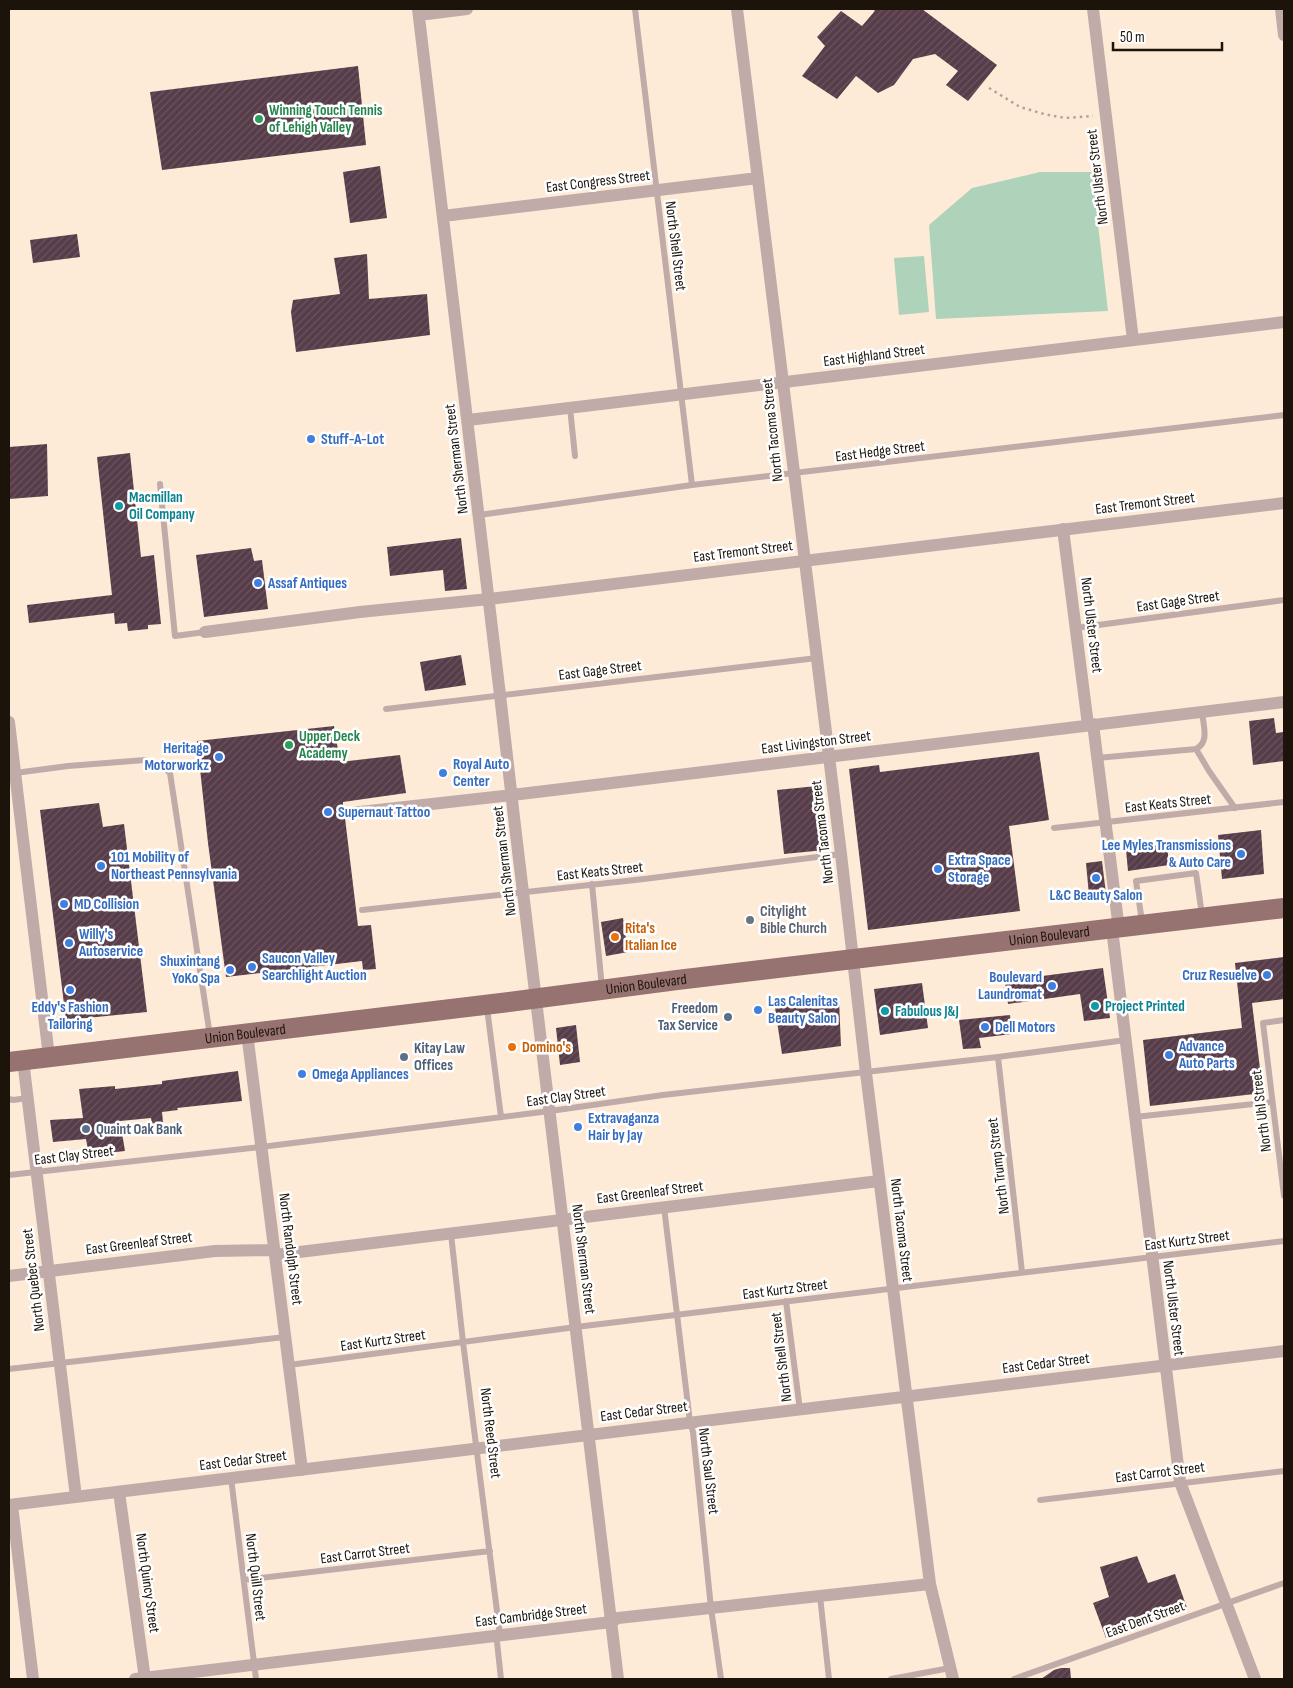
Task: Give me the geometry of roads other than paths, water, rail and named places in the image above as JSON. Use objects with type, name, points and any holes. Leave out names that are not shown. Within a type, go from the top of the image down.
[{"type":"main road","name":"Union Boulevard","points":[[16,1061],[1284,908]]},
{"type":"street","points":[[418,12],[467,9]]},
{"type":"street","name":"North Tacoma Street","points":[[737,9],[930,1584],[952,1674]]},
{"type":"street","name":"North Ulster Street","points":[[1093,9],[1133,340]]},
{"type":"street","points":[[1281,9],[1284,35]]},
{"type":"street","name":"North Sherman Street","points":[[418,12],[618,1679]]},
{"type":"street","name":"East Congress Street","points":[[443,216],[758,178]]},
{"type":"street","name":"East Highland Street","points":[[468,420],[1284,322]]},
{"type":"street","name":"East Tremont Street","points":[[205,632],[1284,503]]},
{"type":"street","name":"North Ulster Street","points":[[1063,529],[1076,628],[1106,822],[1126,1040],[1180,1482],[1255,1679]]},
{"type":"street","name":"East Livingston Street","points":[[351,813],[1284,702]]},
{"type":"street","points":[[9,722],[49,1057]]},
{"type":"street","name":"North Randolph Street","points":[[247,1033],[302,1470]]},
{"type":"street","name":"North Quebec Street","points":[[16,1061],[28,1098],[76,1497]]},
{"type":"street","name":"East Greenleaf Street","points":[[9,1276],[214,1251],[275,1252],[451,1234],[880,1181]]},
{"type":"street","name":"East Cedar Street","points":[[10,1505],[1284,1351]]},
{"type":"street","name":"North Quincy Street","points":[[119,1492],[142,1679]]},
{"type":"street","points":[[10,1505],[33,1679]]},
{"type":"street","name":"East Cambridge Street","points":[[142,1679],[255,1664],[498,1638],[610,1622],[618,1618],[930,1584]]},
{"type":"lane","name":"North Shell Street","points":[[635,9],[692,486]]},
{"type":"lane","points":[[570,408],[575,456]]},
{"type":"lane","name":"East Hedge Street","points":[[478,515],[692,486],[1284,415]]},
{"type":"lane","points":[[160,484],[175,636],[205,632]]},
{"type":"lane","name":"East Gage Street","points":[[1076,628],[1284,600]]},
{"type":"lane","name":"East Gage Street","points":[[386,709],[817,658]]},
{"type":"lane","points":[[1097,758],[1196,749],[1202,746],[1205,740],[1202,711]]},
{"type":"lane","points":[[1196,749],[1235,808]]},
{"type":"lane","points":[[15,773],[68,766],[145,760],[162,765],[170,773],[210,1037]]},
{"type":"lane","name":"East Keats Street","points":[[1054,828],[1284,802]]},
{"type":"lane","name":"East Keats Street","points":[[362,910],[841,854]]},
{"type":"lane","points":[[1143,926],[1136,881],[1196,873],[1203,918]]},
{"type":"lane","points":[[592,884],[602,990]]},
{"type":"lane","points":[[486,1004],[501,1117]]},
{"type":"lane","name":"North Uhl Street","points":[[1284,1020],[1263,1022],[1284,1196]]},
{"type":"lane","name":"East Clay Street","points":[[9,1175],[261,1147],[663,1095],[866,1073],[1126,1040]]},
{"type":"lane","name":"North Trump Street","points":[[998,1057],[1022,1272]]},
{"type":"lane","points":[[9,1098],[13,1100],[28,1098]]},
{"type":"lane","points":[[1135,1117],[1272,1102]]},
{"type":"lane","name":"North Saul Street","points":[[664,1207],[690,1422],[693,1432],[721,1679]]},
{"type":"lane","name":"North Reed Street","points":[[451,1234],[490,1551],[501,1679]]},
{"type":"lane","name":"East Kurtz Street","points":[[289,1365],[677,1314],[1284,1241]]},
{"type":"lane","name":"North Shell Street","points":[[786,1301],[800,1410]]},
{"type":"lane","points":[[9,1369],[285,1337]]},
{"type":"lane","points":[[1283,1471],[1284,1479]]},
{"type":"lane","name":"East Carrot Street","points":[[1040,1500],[1283,1471]]},
{"type":"lane","name":"North Quill Street","points":[[231,1478],[256,1679]]},
{"type":"lane","name":"East Carrot Street","points":[[244,1580],[490,1551]]},
{"type":"lane","name":"East Dent Street","points":[[1014,1679],[1284,1583]]},
{"type":"lane","points":[[820,1596],[829,1679]]},
{"type":"lane","points":[[891,1679],[952,1674]]},
{"type":"place","name":"Winning Touch Tennis of Lehigh Valley","points":[[259,119]]},
{"type":"place","name":"Stuff-A-Lot","points":[[311,439]]},
{"type":"place","name":"Macmillan Oil Company","points":[[119,506]]},
{"type":"place","name":"Assaf Antiques","points":[[258,583]]},
{"type":"place","name":"Upper Deck Academy","points":[[289,745]]},
{"type":"place","name":"Heritage Motorworkz","points":[[219,757]]},
{"type":"place","name":"Royal Auto Center","points":[[443,773]]},
{"type":"place","name":"Supernaut Tattoo","points":[[328,812]]},
{"type":"place","name":"Lee Myles Transmissions & Auto Care","points":[[1241,854]]},
{"type":"place","name":"101 Mobility of Northeast Pennsylvania","points":[[101,866]]},
{"type":"place","name":"Extra Space Storage","points":[[938,869]]},
{"type":"place","name":"L&C Beauty Salon","points":[[1096,878]]},
{"type":"place","name":"MD Collision","points":[[64,904]]},
{"type":"place","name":"Citylight Bible Church","points":[[750,920]]},
{"type":"place","name":"Rita's Italian Ice","points":[[615,937]]},
{"type":"place","name":"Willy's Autoservice","points":[[69,943]]},
{"type":"place","name":"Saucon Valley Searchlight Auction","points":[[252,967]]},
{"type":"place","name":"Shuxintang YoKo Spa","points":[[230,970]]},
{"type":"place","name":"Cruz Resuelve","points":[[1267,975]]},
{"type":"place","name":"Boulevard Laundromat","points":[[1052,986]]},
{"type":"place","name":"Eddy's Fashion Tailoring","points":[[70,990]]},
{"type":"place","name":"Project Printed","points":[[1095,1006]]},
{"type":"place","name":"Las Calenitas Beauty Salon","points":[[758,1010]]},
{"type":"place","name":"Fabulous J&J","points":[[885,1011]]},
{"type":"place","name":"Freedom Tax Service","points":[[728,1017]]},
{"type":"place","name":"Dell Motors","points":[[985,1027]]},
{"type":"place","name":"Domino's","points":[[512,1047]]},
{"type":"place","name":"Advance Auto Parts","points":[[1169,1055]]},
{"type":"place","name":"Kitay Law Offices","points":[[404,1057]]},
{"type":"place","name":"Omega Appliances","points":[[302,1074]]},
{"type":"place","name":"Extravaganza Hair by Jay","points":[[578,1127]]},
{"type":"place","name":"Quaint Oak Bank","points":[[86,1129]]}]
